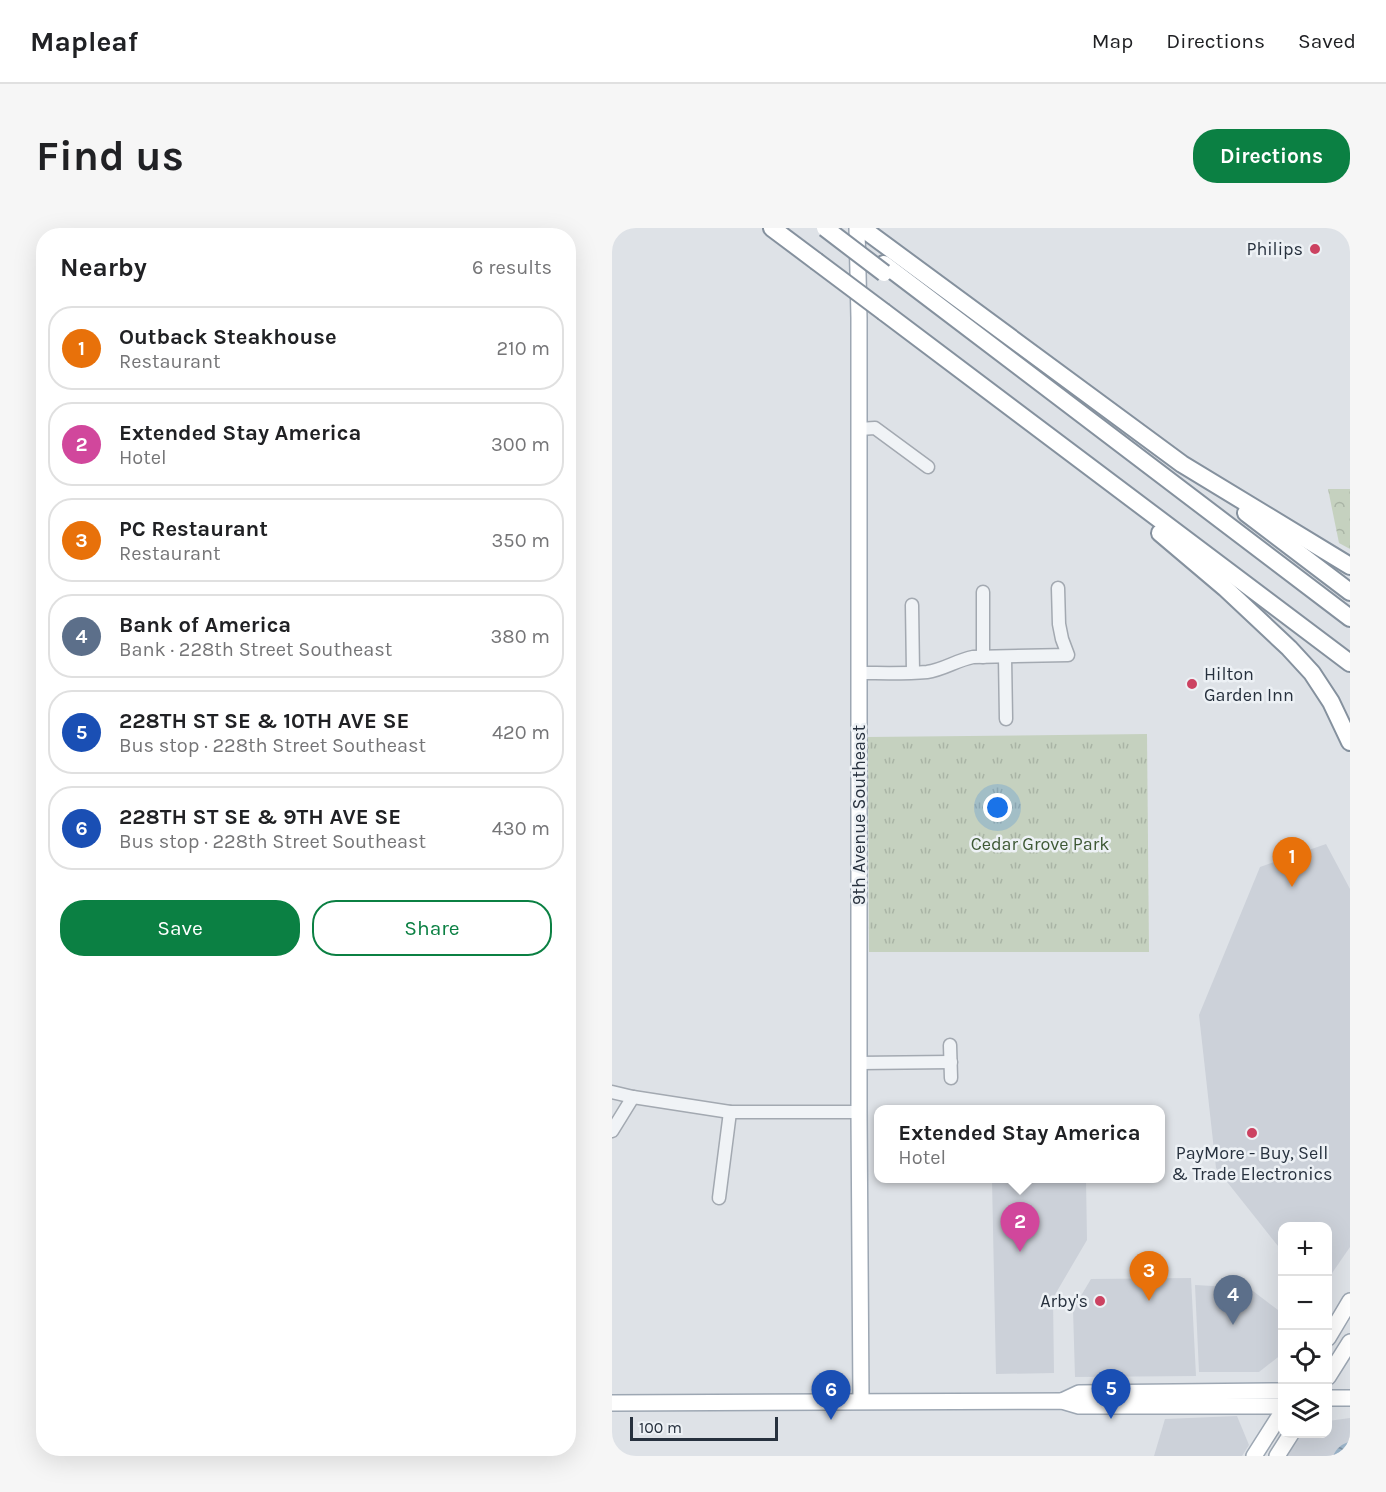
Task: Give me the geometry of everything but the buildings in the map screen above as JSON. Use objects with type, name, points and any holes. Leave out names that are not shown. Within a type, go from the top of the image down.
[{"type":"highway","points":[[772,228],[818,258],[1350,653]]},
{"type":"highway","points":[[784,228],[818,258]]},
{"type":"highway","points":[[825,228],[884,268],[1350,618]]},
{"type":"highway","points":[[838,228],[884,268],[1350,624]]},
{"type":"highway","points":[[862,228],[1182,464],[1350,592]]},
{"type":"highway","points":[[885,308],[1017,412],[1350,663]]},
{"type":"highway","points":[[1017,412],[1225,588],[1289,648],[1319,682],[1350,742]]},
{"type":"highway","points":[[1182,464],[1350,566]]},
{"type":"main road","name":"9th Avenue Southeast","points":[[857,228],[861,1401]]},
{"type":"main road","points":[[1332,1331],[1350,1301]]},
{"type":"main road","points":[[1332,1371],[1350,1342]]},
{"type":"main road","points":[[1062,1401],[1079,1393],[1278,1391]]},
{"type":"main road","points":[[1332,1398],[1350,1398]]},
{"type":"main road","points":[[612,1403],[1062,1401],[1079,1406],[1278,1406]]},
{"type":"main road","points":[[1254,1456],[1278,1418]]},
{"type":"main road","points":[[1277,1456],[1288,1438]]},
{"type":"street","points":[[859,429],[875,428],[928,466]]},
{"type":"street","points":[[859,673],[928,672],[963,659],[983,657],[1068,655],[1059,624],[1058,588]]},
{"type":"street","points":[[983,592],[983,657]]},
{"type":"street","points":[[912,606],[913,672]]},
{"type":"street","points":[[1005,657],[1006,719]]},
{"type":"street","points":[[950,1045],[951,1078]]},
{"type":"street","points":[[859,1063],[951,1062]]},
{"type":"street","points":[[612,1092],[730,1112],[859,1112]]},
{"type":"street","points":[[612,1131],[633,1096]]},
{"type":"street","points":[[718,1198],[730,1112]]},
{"type":"shaded area","points":[[1326,844],[1350,889],[1350,1247],[1332,1273],[1332,1222],[1278,1222],[1278,1246],[1216,1168],[1199,1015],[1260,867]]},
{"type":"shaded area","points":[[992,1183],[1086,1183],[1087,1240],[1053,1298],[1054,1373],[996,1374]]},
{"type":"shaded area","points":[[1191,1278],[1196,1376],[1075,1377],[1073,1309],[1091,1279]]},
{"type":"shaded area","points":[[1195,1285],[1249,1288],[1278,1310],[1278,1357],[1259,1372],[1199,1372]]},
{"type":"shaded area","points":[[1237,1416],[1249,1445],[1242,1456],[1154,1456],[1165,1419]]},
{"type":"shaded area","points":[[1350,1418],[1350,1456],[1279,1456],[1290,1438],[1332,1438],[1332,1420]]},
{"type":"green space","points":[[1328,489],[1350,489],[1350,549],[1339,543]]},
{"type":"green space","name":"Cedar Grove Park","points":[[1147,734],[1149,952],[869,952],[868,737]]},
{"type":"water","points":[[1350,1442],[1350,1456],[1333,1456],[1340,1447]]},
{"type":"place","name":"Philips","points":[[1315,249]]},
{"type":"place","name":"Hilton Garden Inn","points":[[1192,684]]},
{"type":"place","name":"Outback Steakhouse","points":[[1292,887]]},
{"type":"place","name":"PayMore - Buy, Sell & Trade Electronics","points":[[1252,1133]]},
{"type":"place","name":"Extended Stay America","points":[[1020,1252]]},
{"type":"place","name":"Arby's","points":[[1100,1301]]},
{"type":"place","name":"PC Restaurant","points":[[1149,1301]]},
{"type":"place","name":"Bank of America","points":[[1233,1325]]},
{"type":"place","name":"228TH ST SE & 10TH AVE SE","points":[[1111,1419]]},
{"type":"place","name":"228TH ST SE & 9TH AVE SE","points":[[831,1420]]}]
